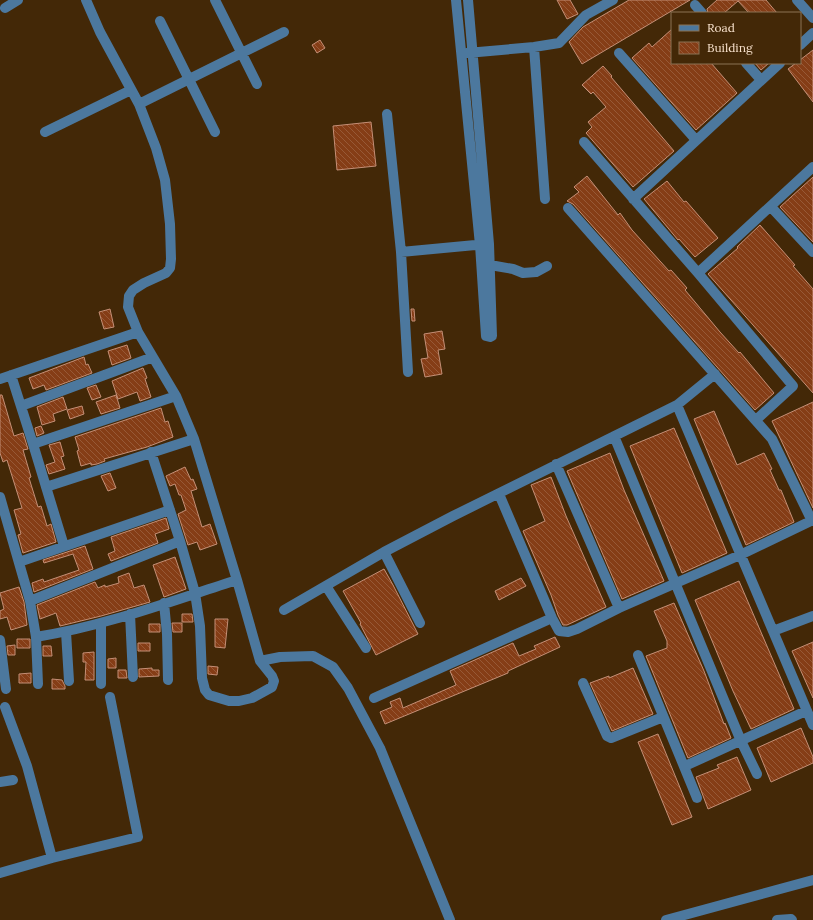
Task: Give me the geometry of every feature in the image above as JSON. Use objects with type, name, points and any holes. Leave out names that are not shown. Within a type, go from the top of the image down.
[{"type":"street","points":[[6,8],[18,0]]},
{"type":"street","points":[[86,0],[100,32],[139,104],[156,148],[165,180],[170,224],[170,268],[166,273],[133,290],[129,296],[128,307],[138,332],[176,396],[194,439],[260,661],[272,676],[274,681],[272,687],[252,698],[239,701],[229,701],[209,695],[204,690],[202,678],[200,626],[195,593],[151,452]]},
{"type":"street","points":[[215,0],[257,84]]},
{"type":"street","points":[[456,0],[484,245],[490,265],[492,336],[490,338],[486,336],[484,245],[468,0]]},
{"type":"street","points":[[461,54],[559,43],[586,15],[613,0]]},
{"type":"street","points":[[797,0],[813,18]]},
{"type":"street","points":[[695,5],[701,12]]},
{"type":"street","points":[[160,21],[215,132]]},
{"type":"street","points":[[139,104],[284,32]]},
{"type":"street","points":[[801,43],[813,33]]},
{"type":"street","points":[[534,47],[545,199]]},
{"type":"street","points":[[619,53],[696,140]]},
{"type":"street","points":[[747,64],[761,80]]},
{"type":"street","points":[[633,199],[779,64]]},
{"type":"street","points":[[45,132],[131,90]]},
{"type":"street","points":[[387,114],[401,252],[408,372]]},
{"type":"street","points":[[584,142],[698,273],[793,386],[756,420]]},
{"type":"street","points":[[698,273],[813,167]]},
{"type":"street","points":[[771,207],[813,252]]},
{"type":"street","points":[[499,494],[552,618],[559,631],[568,632],[740,555],[813,520],[772,439],[568,208]]},
{"type":"street","points":[[401,252],[484,245]]},
{"type":"street","points":[[490,265],[513,268],[523,273],[536,272],[547,266]]},
{"type":"street","points":[[0,379],[138,332]]},
{"type":"street","points":[[21,406],[153,357]]},
{"type":"street","points":[[284,610],[384,552],[453,516],[677,405],[714,374]]},
{"type":"street","points":[[11,375],[64,546]]},
{"type":"street","points":[[33,444],[176,396]]},
{"type":"street","points":[[677,405],[813,725]]},
{"type":"street","points":[[614,436],[741,741],[758,774]]},
{"type":"street","points":[[46,487],[194,439]]},
{"type":"street","points":[[556,464],[619,608]]},
{"type":"street","points":[[0,498],[3,523],[19,562],[30,600],[36,637],[38,684]]},
{"type":"street","points":[[19,562],[170,510]]},
{"type":"street","points":[[30,600],[180,541]]},
{"type":"street","points":[[384,552],[420,623]]},
{"type":"street","points":[[36,637],[66,632],[101,623],[237,580]]},
{"type":"street","points":[[326,586],[366,648]]},
{"type":"street","points":[[164,603],[167,634],[168,680]]},
{"type":"street","points":[[130,614],[134,677]]},
{"type":"street","points":[[773,631],[813,616]]},
{"type":"street","points":[[374,698],[552,618]]},
{"type":"street","points":[[101,623],[101,684]]},
{"type":"street","points":[[66,632],[69,681]]},
{"type":"street","points":[[0,640],[6,689]]},
{"type":"street","points":[[638,655],[697,798]]},
{"type":"street","points":[[260,661],[280,657],[313,656],[334,667],[348,688],[380,748],[450,920]]},
{"type":"street","points":[[583,683],[607,736],[612,738],[663,717]]},
{"type":"street","points":[[0,873],[52,858],[138,837],[110,697]]},
{"type":"street","points":[[4,707],[27,766],[52,858]]},
{"type":"street","points":[[685,766],[806,711]]},
{"type":"street","points":[[0,782],[13,780]]},
{"type":"street","points":[[666,920],[813,880]]},
{"type":"street","points":[[778,920],[792,920]]},
{"type":"building","points":[[557,0],[570,0],[578,14],[567,19]]},
{"type":"building","points":[[629,0],[690,0],[582,64],[569,42],[583,27]]},
{"type":"building","points":[[717,0],[766,0],[776,12],[748,12],[738,1],[725,12],[708,12],[707,9]]},
{"type":"building","points":[[671,30],[671,64],[712,64],[737,93],[696,130],[632,58],[649,43],[652,47]]},
{"type":"building","points":[[320,40],[325,48],[317,53],[312,45]]},
{"type":"building","points":[[813,50],[813,102],[788,69],[795,64],[801,64],[801,59]]},
{"type":"building","points":[[756,64],[768,64],[761,70]]},
{"type":"building","points":[[603,66],[674,151],[633,187],[586,133],[592,127],[588,122],[606,107],[593,92],[591,94],[582,85]]},
{"type":"building","points":[[371,122],[376,166],[337,170],[333,126]]},
{"type":"building","points":[[587,176],[618,215],[620,213],[632,230],[669,271],[671,270],[687,288],[685,290],[774,393],[755,410],[573,204],[567,201],[579,192],[574,187]]},
{"type":"building","points":[[813,177],[813,242],[780,207]]},
{"type":"building","points":[[667,181],[684,202],[686,201],[718,238],[695,257],[679,239],[678,240],[644,199]]},
{"type":"building","points":[[760,225],[795,265],[793,266],[813,289],[813,393],[708,274],[738,248],[737,247]]},
{"type":"building","points":[[110,309],[114,327],[104,329],[99,312]]},
{"type":"building","points":[[411,309],[414,309],[415,321],[412,321]]},
{"type":"building","points":[[442,331],[445,349],[438,350],[442,374],[425,377],[421,359],[428,358],[424,334]]},
{"type":"building","points":[[127,345],[131,358],[112,365],[108,351]]},
{"type":"building","points":[[84,357],[86,365],[88,364],[92,373],[46,390],[44,385],[33,389],[29,378]]},
{"type":"building","points":[[143,368],[151,397],[140,401],[137,392],[118,399],[112,381]]},
{"type":"building","points":[[96,385],[101,397],[92,400],[87,388]]},
{"type":"building","points":[[0,395],[2,395],[14,436],[23,433],[28,449],[23,450],[31,477],[29,478],[38,507],[41,506],[47,526],[51,524],[56,542],[23,553],[18,535],[21,534],[14,510],[22,508],[7,460],[3,462],[0,453]]},
{"type":"building","points":[[116,395],[120,408],[101,414],[96,402]]},
{"type":"building","points":[[63,397],[67,409],[53,414],[55,421],[42,425],[37,407]]},
{"type":"building","points":[[813,402],[813,508],[772,421]]},
{"type":"building","points":[[82,406],[84,414],[70,419],[67,410]]},
{"type":"building","points":[[161,408],[165,422],[168,421],[173,437],[147,447],[104,459],[105,461],[97,464],[91,465],[91,463],[81,466],[77,451],[79,450],[75,437]]},
{"type":"building","points":[[714,411],[737,465],[764,453],[772,469],[770,470],[779,490],[781,490],[794,522],[746,545],[694,419]]},
{"type":"building","points":[[41,426],[44,433],[37,436],[35,428]]},
{"type":"building","points":[[674,428],[727,553],[682,573],[630,446]]},
{"type":"building","points":[[60,442],[64,456],[61,457],[65,469],[49,474],[46,465],[55,462],[49,445]]},
{"type":"building","points":[[610,453],[624,490],[664,581],[622,599],[567,471]]},
{"type":"building","points":[[185,467],[191,480],[193,479],[197,489],[191,491],[202,527],[210,524],[217,544],[200,550],[197,542],[188,545],[178,514],[186,510],[181,495],[179,495],[175,484],[170,486],[166,476]]},
{"type":"building","points":[[110,473],[116,488],[108,491],[101,476]]},
{"type":"building","points":[[551,477],[566,516],[606,607],[567,625],[563,625],[558,615],[551,595],[523,531],[545,521],[531,485]]},
{"type":"building","points":[[166,518],[169,529],[155,534],[158,543],[111,561],[108,554],[115,551],[111,537]]},
{"type":"building","points":[[85,546],[93,569],[34,592],[32,583],[43,579],[44,582],[79,570],[73,554],[44,563],[43,560]]},
{"type":"building","points":[[175,557],[186,589],[164,597],[153,565]]},
{"type":"building","points":[[384,569],[418,634],[376,655],[360,624],[361,623],[343,591]]},
{"type":"building","points":[[129,573],[134,588],[144,585],[150,602],[60,626],[56,613],[40,619],[37,605],[95,582],[98,588],[105,585],[105,587],[119,583],[118,577]]},
{"type":"building","points":[[521,578],[526,586],[499,600],[495,591]]},
{"type":"building","points":[[739,581],[794,709],[751,729],[733,691],[695,600]]},
{"type":"building","points":[[19,587],[24,602],[27,625],[11,630],[7,617],[0,619],[0,611],[4,609],[0,593]]},
{"type":"building","points":[[674,603],[731,738],[688,758],[646,656],[667,648],[667,641],[654,611]]},
{"type":"building","points":[[182,614],[192,614],[193,622],[182,622]]},
{"type":"building","points":[[215,619],[228,619],[225,648],[215,647]]},
{"type":"building","points":[[172,623],[182,623],[182,632],[173,632]]},
{"type":"building","points":[[149,624],[160,624],[160,632],[149,632]]},
{"type":"building","points":[[555,637],[560,647],[508,671],[508,673],[385,724],[380,712],[392,707],[390,702],[400,698],[403,708],[456,685],[450,671],[513,643],[519,656],[536,649],[534,646]]},
{"type":"building","points":[[17,639],[30,639],[30,648],[17,648]]},
{"type":"building","points":[[813,642],[813,698],[792,651]]},
{"type":"building","points":[[138,643],[150,643],[150,651],[138,651]]},
{"type":"building","points":[[15,645],[15,655],[8,655],[7,646]]},
{"type":"building","points":[[43,646],[51,646],[52,656],[43,656]]},
{"type":"building","points":[[94,652],[94,680],[85,680],[86,662],[83,662],[83,653]]},
{"type":"building","points":[[116,658],[116,668],[108,668],[108,659]]},
{"type":"building","points":[[208,666],[218,667],[217,675],[208,674]]},
{"type":"building","points":[[152,668],[152,670],[159,670],[159,676],[139,677],[139,669]]},
{"type":"building","points":[[633,668],[653,714],[612,731],[590,683],[609,676],[609,678]]},
{"type":"building","points":[[118,670],[126,670],[127,678],[118,678]]},
{"type":"building","points":[[31,673],[31,683],[19,683],[19,674]]},
{"type":"building","points":[[52,679],[62,680],[65,689],[52,689]]},
{"type":"building","points":[[801,728],[813,757],[813,763],[771,782],[757,748]]},
{"type":"building","points":[[658,734],[692,817],[672,825],[638,742]]},
{"type":"building","points":[[737,757],[751,790],[708,809],[696,777],[719,768],[717,765]]}]
